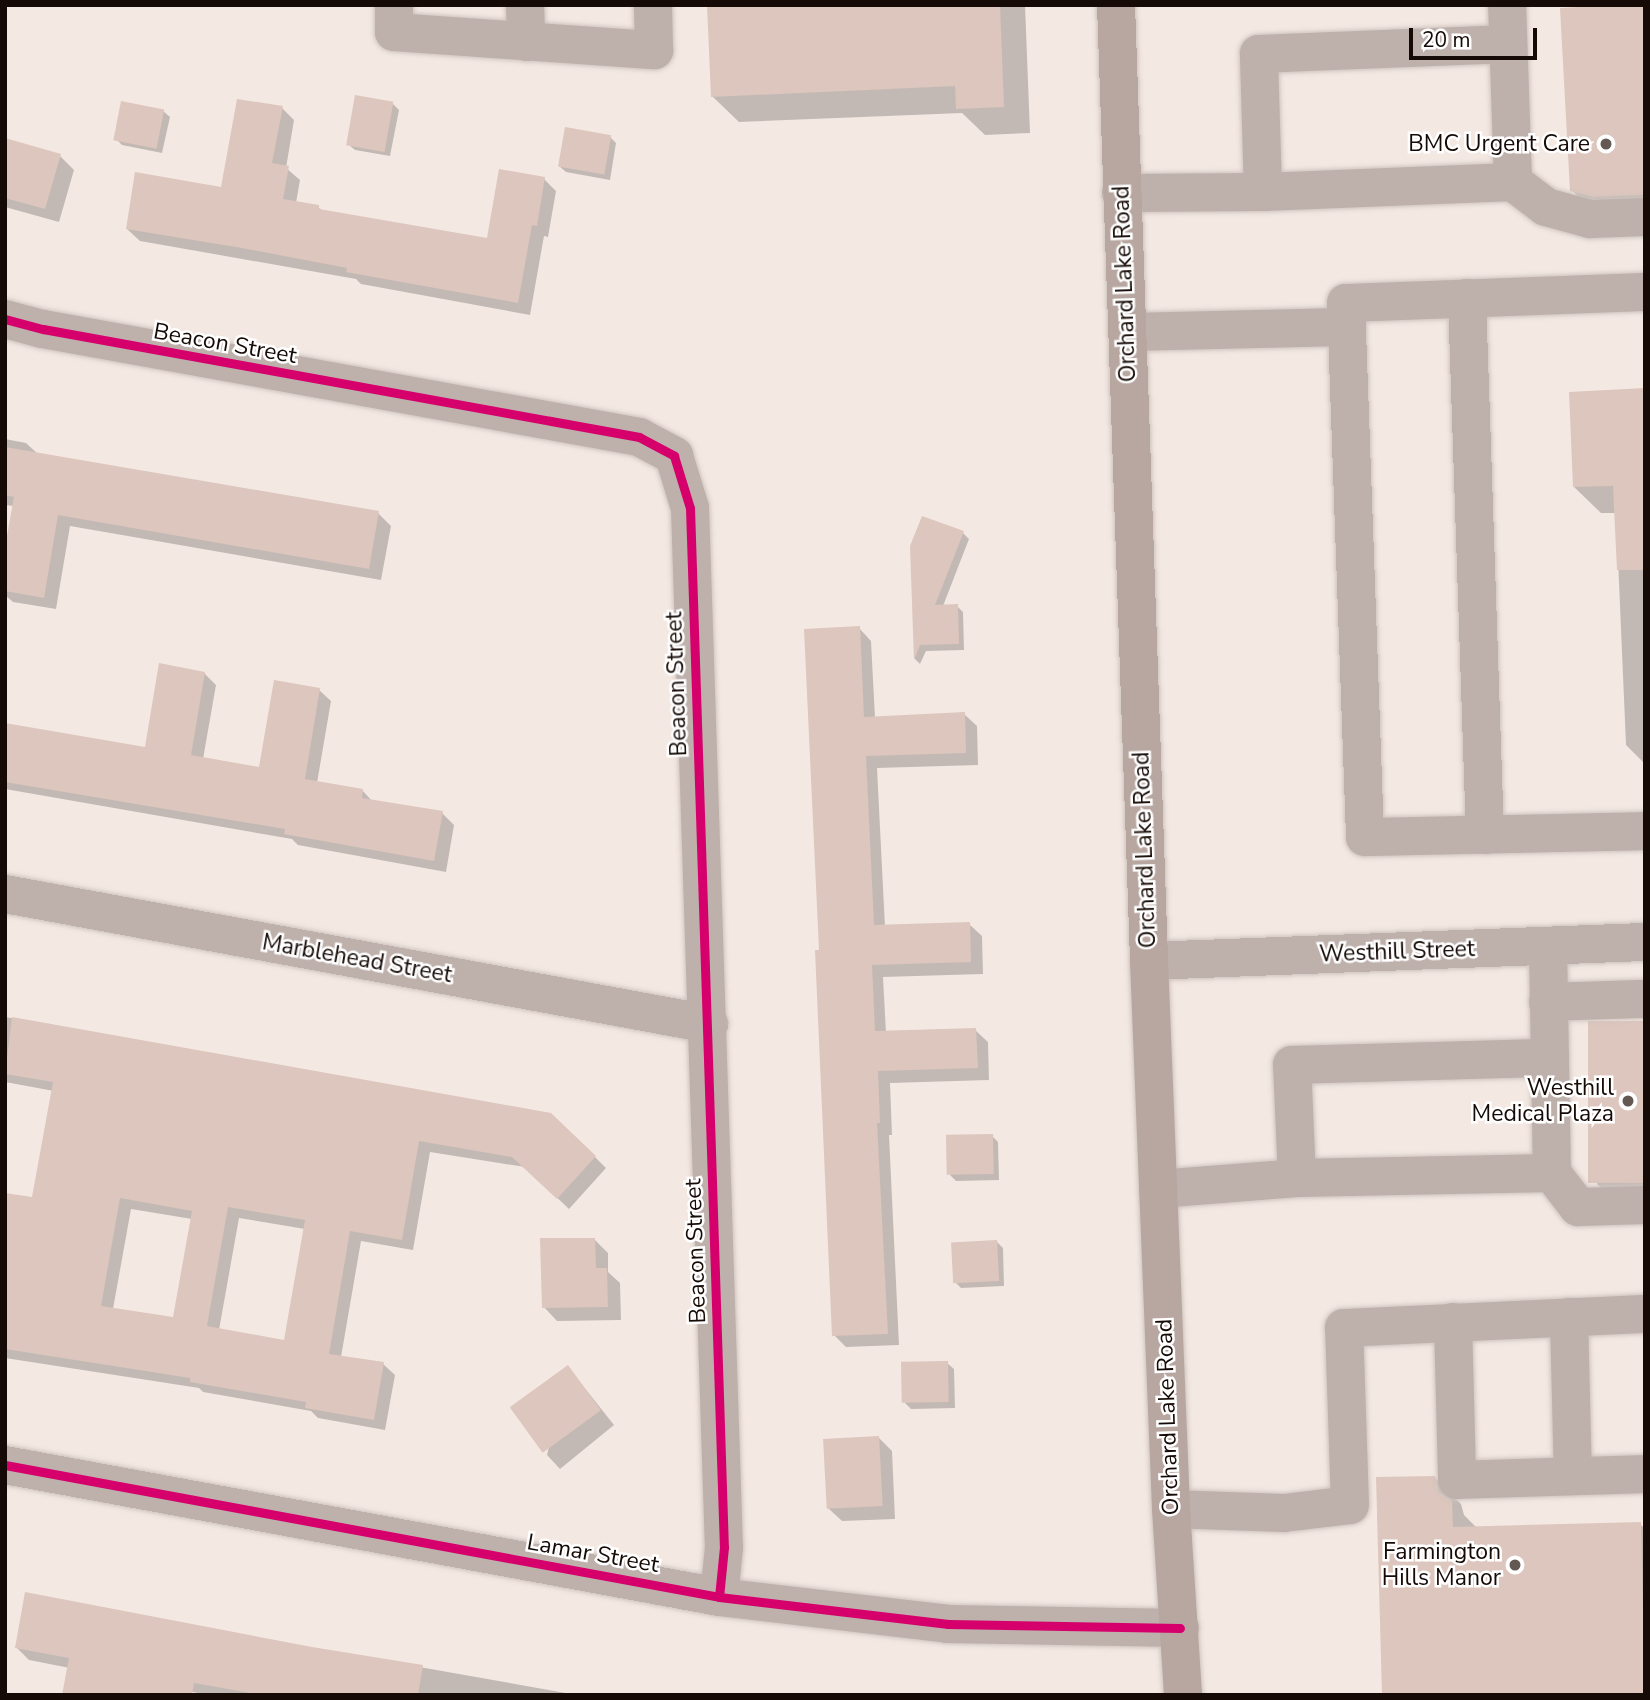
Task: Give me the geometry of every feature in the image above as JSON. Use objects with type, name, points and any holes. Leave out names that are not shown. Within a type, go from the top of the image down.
[{"type":"main road","name":"Orchard Lake Road","points":[[1116,5],[1158,1189],[1171,1508],[1183,1695]]},
{"type":"street","points":[[394,5],[394,32],[526,23],[654,50],[653,5]]},
{"type":"street","points":[[1507,5],[1513,182]]},
{"type":"street","points":[[1263,192],[1259,54],[1508,44]]},
{"type":"street","points":[[1121,193],[1263,192],[1513,182],[1546,207],[1590,219],[1645,217]]},
{"type":"street","points":[[1645,292],[1346,303],[1365,838],[1645,831]]},
{"type":"street","points":[[1467,298],[1485,835]]},
{"type":"street","name":"Beacon Street","points":[[5,319],[57,332],[639,437],[674,456],[690,508],[709,1024],[724,1547],[719,1597]]},
{"type":"street","points":[[1126,332],[1346,327]]},
{"type":"street","name":"Marblehead Street","points":[[5,894],[709,1024]]},
{"type":"street","name":"Westhill Street","points":[[1149,961],[1645,942]]},
{"type":"street","points":[[1548,946],[1552,1173],[1578,1207],[1645,1205]]},
{"type":"street","points":[[1548,1002],[1645,999]]},
{"type":"street","points":[[1297,1178],[1292,1065],[1549,1058]]},
{"type":"street","points":[[1158,1189],[1297,1178],[1552,1173]]},
{"type":"street","points":[[1171,1508],[1284,1513],[1350,1505],[1344,1328],[1645,1314]]},
{"type":"street","points":[[1569,1317],[1573,1476]]},
{"type":"street","points":[[1452,1322],[1457,1480],[1645,1474]]},
{"type":"street","name":"Lamar Street","points":[[5,1465],[719,1597],[948,1624],[1180,1628]]},
{"type":"building","points":[[707,5],[1000,5],[1004,107],[956,109],[955,86],[711,97]]},
{"type":"building","name":"BMC Urgent Care","points":[[1645,5],[1645,195],[1593,197],[1570,191],[1560,8]]},
{"type":"building","points":[[355,95],[393,102],[385,152],[346,145]]},
{"type":"building","points":[[237,99],[283,106],[272,163],[289,166],[283,199],[319,205],[319,209],[487,238],[499,169],[545,177],[537,226],[532,225],[518,303],[346,272],[347,268],[242,248],[126,229],[135,172],[221,187]]},
{"type":"building","points":[[121,101],[164,109],[157,149],[113,140]]},
{"type":"building","points":[[565,127],[611,135],[604,175],[558,166]]},
{"type":"building","points":[[5,138],[61,154],[45,209],[5,198]]},
{"type":"building","points":[[1645,388],[1645,570],[1617,570],[1613,486],[1573,487],[1569,392]]},
{"type":"building","points":[[5,447],[379,511],[369,569],[58,515],[44,598],[5,591],[5,547],[14,497],[5,495]]},
{"type":"building","points":[[922,516],[964,531],[935,605],[958,604],[959,644],[920,645],[914,660],[910,546]]},
{"type":"building","points":[[860,626],[864,717],[965,712],[966,753],[866,756],[874,925],[970,922],[971,962],[872,965],[875,1031],[976,1028],[978,1068],[878,1071],[880,1123],[877,1123],[888,1334],[832,1336],[815,950],[819,950],[804,629]]},
{"type":"building","points":[[159,663],[205,672],[191,755],[259,767],[274,680],[320,688],[305,779],[363,789],[362,798],[443,811],[434,861],[284,834],[285,829],[5,782],[5,723],[145,747]]},
{"type":"building","points":[[12,1017],[551,1113],[596,1156],[557,1199],[512,1157],[419,1141],[402,1240],[350,1231],[329,1354],[384,1362],[374,1420],[305,1408],[306,1402],[190,1382],[190,1378],[5,1349],[5,1193],[32,1197],[53,1082],[5,1074]],"holes":[[[120,1198],[192,1211],[173,1317],[101,1306]],[[228,1207],[305,1220],[284,1340],[207,1326]]]},
{"type":"building","name":"Westhill Medical Plaza","points":[[1588,1021],[1645,1021],[1645,1183],[1588,1183]]},
{"type":"building","points":[[993,1134],[994,1174],[947,1175],[946,1135]]},
{"type":"building","points":[[540,1238],[595,1238],[596,1268],[607,1268],[608,1307],[542,1308]]},
{"type":"building","points":[[997,1240],[999,1281],[953,1283],[951,1242]]},
{"type":"building","points":[[948,1361],[949,1402],[902,1403],[901,1362]]},
{"type":"building","points":[[568,1365],[601,1410],[543,1453],[510,1407]]},
{"type":"building","points":[[879,1436],[883,1506],[827,1509],[823,1439]]},
{"type":"building","name":"Farmington Hills Manor","points":[[1435,1476],[1439,1492],[1452,1501],[1453,1527],[1641,1522],[1645,1695],[1382,1695],[1376,1477]]},
{"type":"building","points":[[25,1592],[312,1647],[423,1665],[418,1695],[261,1695],[194,1683],[192,1695],[62,1695],[69,1658],[15,1648]]},
{"type":"cycle path","points":[[5,319],[43,329],[639,437],[674,456],[690,508],[724,1547],[719,1597]]},
{"type":"cycle path","points":[[5,1465],[719,1597],[948,1624],[1180,1628]]},
{"type":"place","name":"BMC Urgent Care","points":[[1606,144]]},
{"type":"place","name":"Westhill Medical Plaza","points":[[1628,1101]]},
{"type":"place","name":"Farmington Hills Manor","points":[[1515,1565]]}]
